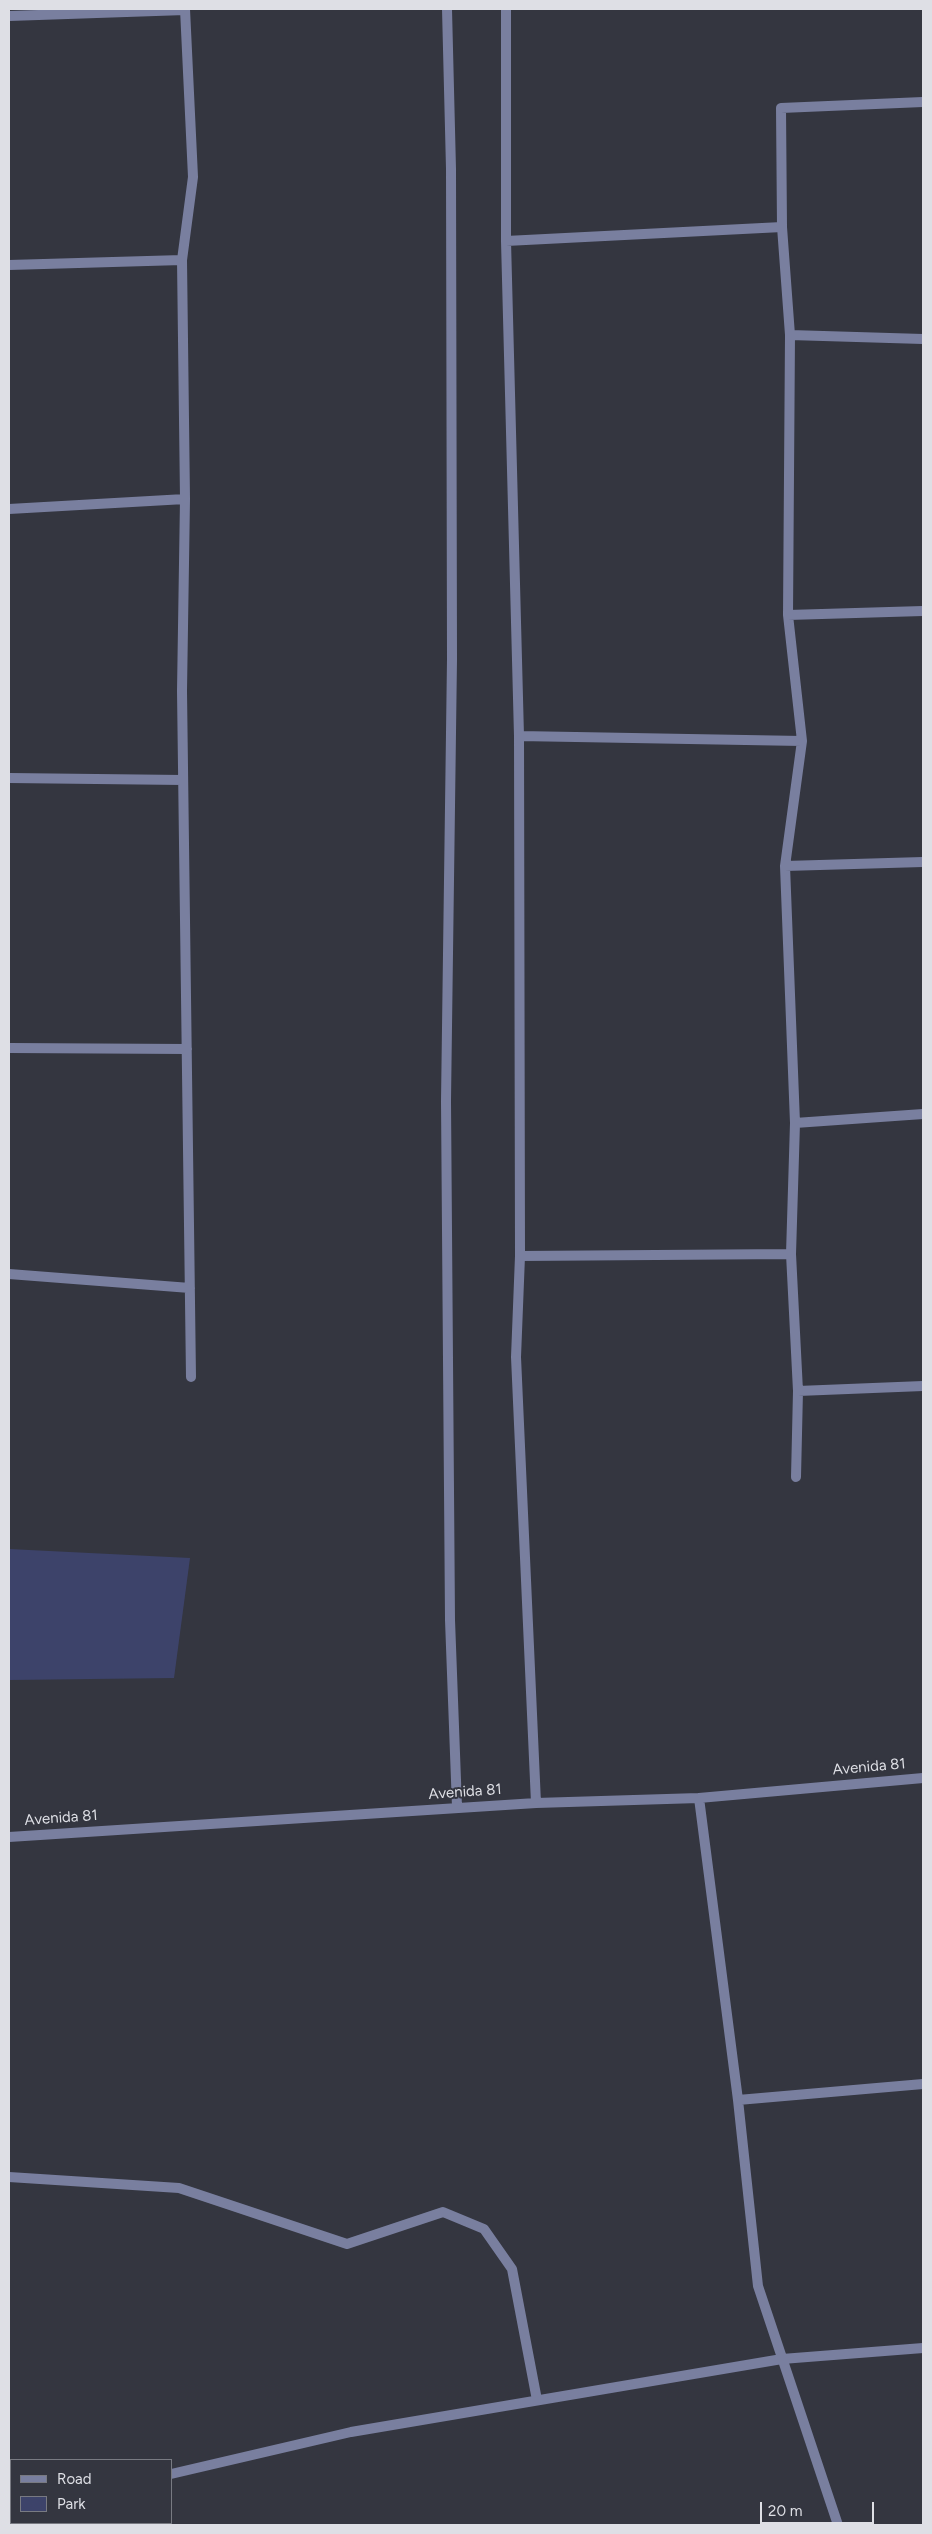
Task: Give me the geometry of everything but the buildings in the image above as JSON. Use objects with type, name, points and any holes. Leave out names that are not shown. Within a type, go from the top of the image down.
[{"type":"street","points":[[9,16],[185,9],[193,177],[182,260],[185,500],[183,780],[191,1377]]},
{"type":"street","points":[[447,9],[451,169],[452,659],[446,1111],[450,1620],[457,1807]]},
{"type":"street","points":[[506,9],[506,240],[519,736],[520,1256],[516,1357],[536,1803]]},
{"type":"street","points":[[796,1477],[798,1392],[790,1254],[795,1123],[785,866],[802,741],[788,615],[790,334],[782,227],[781,108],[923,102]]},
{"type":"street","points":[[506,240],[782,227]]},
{"type":"street","points":[[9,265],[182,260]]},
{"type":"street","points":[[790,334],[923,339]]},
{"type":"street","points":[[9,509],[185,500]]},
{"type":"street","points":[[788,615],[923,611]]},
{"type":"street","points":[[519,736],[802,741]]},
{"type":"street","points":[[9,778],[183,780]]},
{"type":"street","points":[[785,866],[923,862]]},
{"type":"street","points":[[9,1048],[187,1049]]},
{"type":"street","points":[[795,1123],[923,1114]]},
{"type":"street","points":[[520,1256],[790,1254]]},
{"type":"street","points":[[9,1274],[190,1288]]},
{"type":"street","points":[[798,1392],[923,1386]]},
{"type":"street","name":"Avenida 81","points":[[9,1836],[457,1807],[698,1798],[923,1778]]},
{"type":"street","points":[[698,1798],[738,2100],[758,2286],[838,2525]]},
{"type":"street","points":[[738,2100],[923,2084]]},
{"type":"street","points":[[9,2177],[179,2188],[347,2244],[443,2212],[484,2229],[512,2269],[537,2400]]},
{"type":"street","points":[[172,2474],[351,2432],[537,2400],[782,2359],[923,2348]]},
{"type":"green space","points":[[9,1549],[190,1558],[174,1678],[9,1680]]}]
